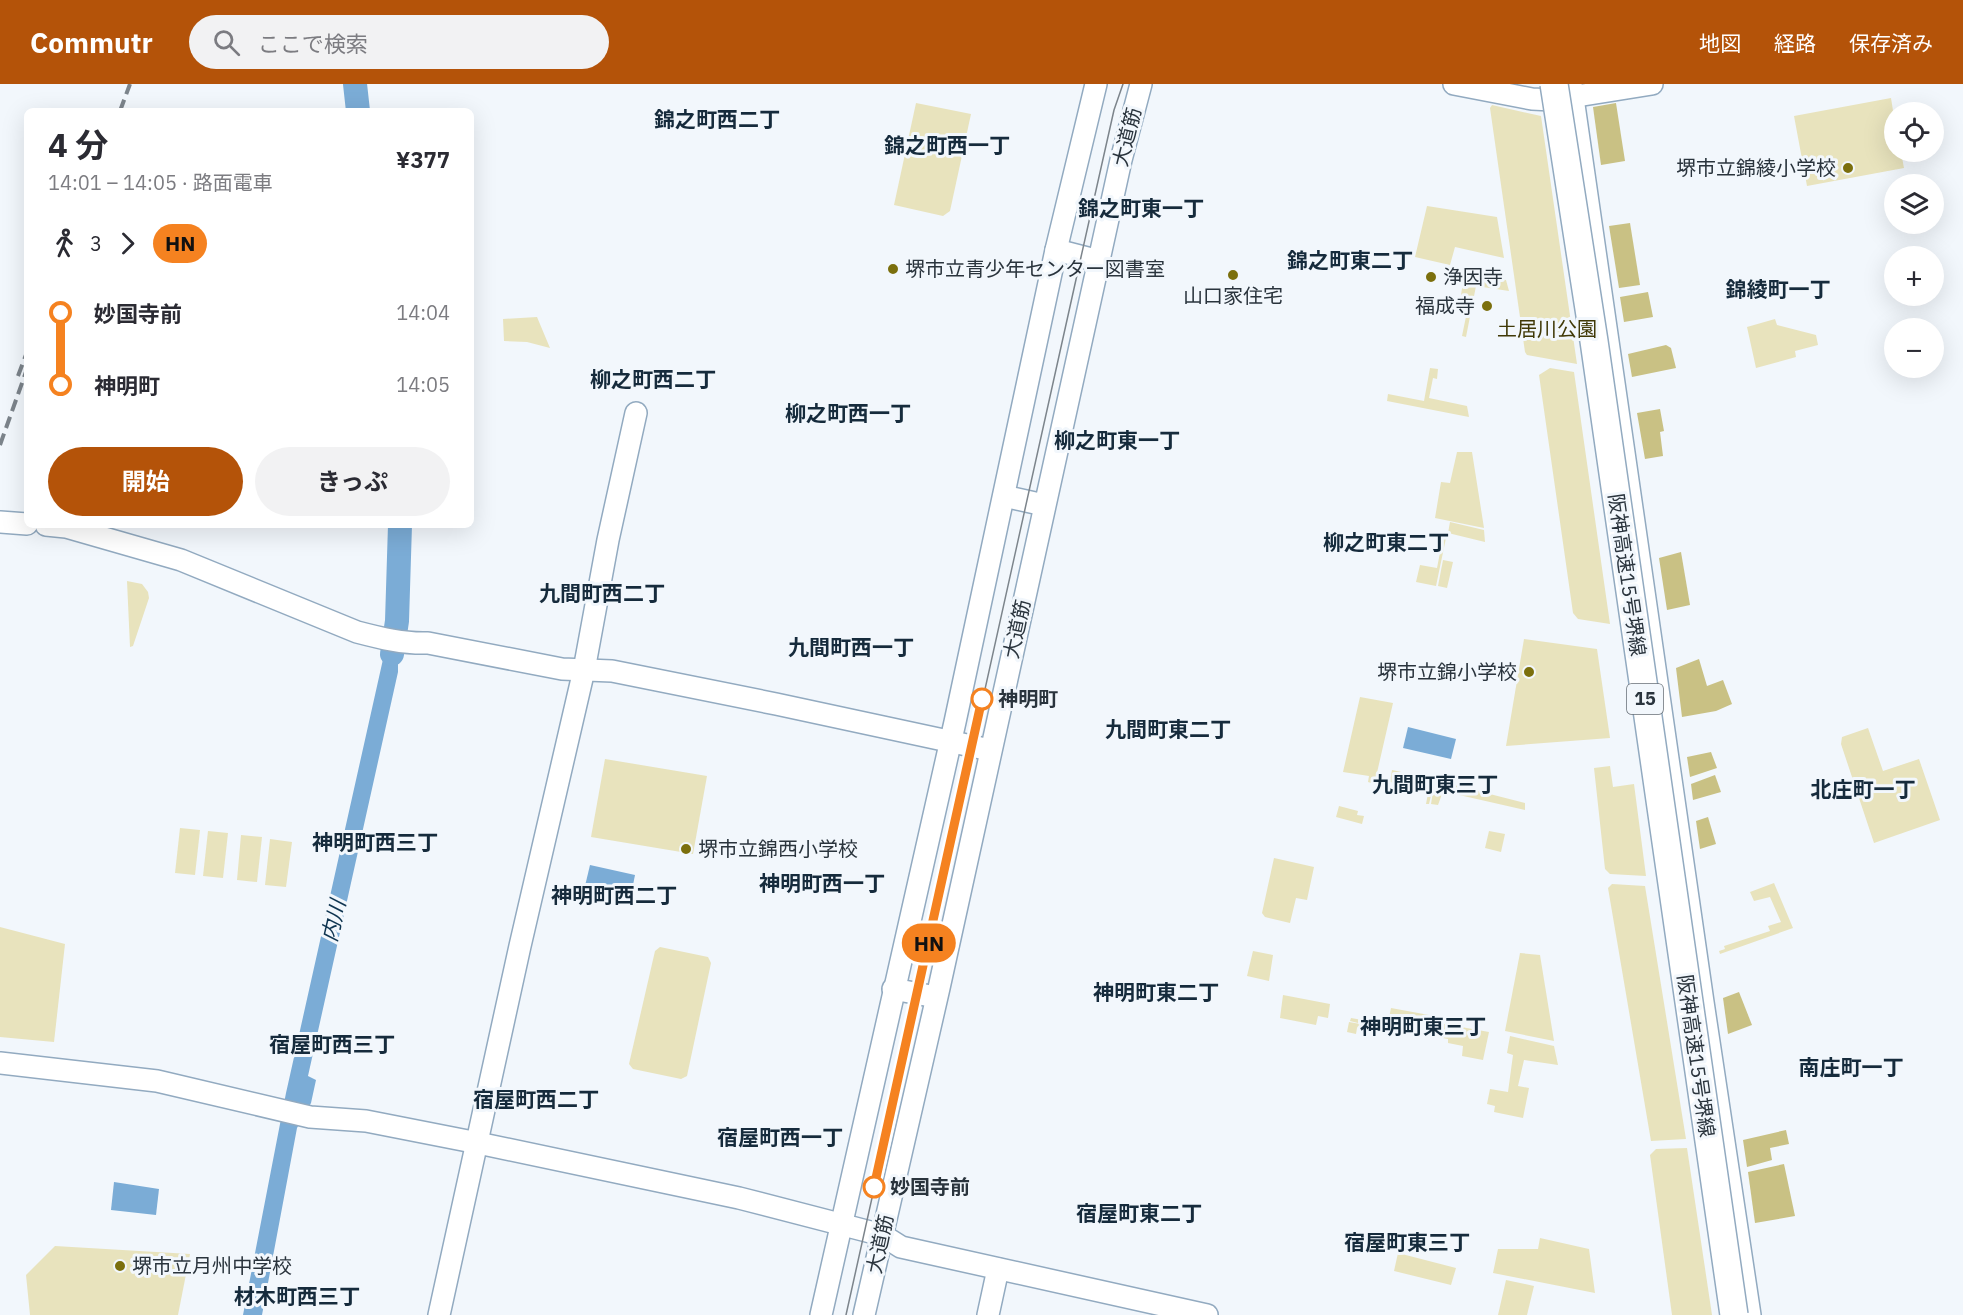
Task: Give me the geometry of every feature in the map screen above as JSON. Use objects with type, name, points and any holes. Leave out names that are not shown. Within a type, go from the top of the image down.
[{"type":"highway","name":"阪神高速15号堺線","points":[[1561,89],[1594,341],[1732,1315]]},
{"type":"highway","name":"阪神高速15号堺線","points":[[1561,89],[1594,275],[1749,1315]]},
{"type":"street","name":"大道筋","points":[[821,1315],[950,741],[1056,250],[1095,84]]},
{"type":"street","name":"大道筋","points":[[864,1315],[1121,160],[1141,84]]},
{"type":"street","points":[[1454,84],[1532,99],[1561,89],[1652,84]]},
{"type":"street","points":[[1561,89],[1642,631],[1703,1002],[1749,1315]]},
{"type":"street","points":[[1056,250],[1099,261]]},
{"type":"street","points":[[439,1315],[517,957],[584,670],[608,540],[636,413]]},
{"type":"street","points":[[1004,496],[1044,506]]},
{"type":"street","points":[[0,522],[24,524]]},
{"type":"street","points":[[73,528],[180,560],[357,632],[381,638],[428,644],[562,669],[623,674],[990,750]]},
{"type":"street","points":[[1642,631],[1648,757],[1732,1315]]},
{"type":"street","points":[[893,989],[936,998]]},
{"type":"street","points":[[0,1063],[157,1081],[310,1117],[366,1121],[478,1143],[739,1198],[882,1235],[901,1247],[1207,1315]]},
{"type":"street","points":[[988,1315],[998,1269]]},
{"type":"green space","points":[[1891,98],[1892,102],[1884,102],[1884,162],[1903,162],[1904,168],[1807,186],[1794,116]]},
{"type":"green space","points":[[916,103],[971,114],[950,211],[943,216],[894,205]]},
{"type":"green space","name":"土居川公園","points":[[1492,105],[1541,116],[1577,364],[1527,355],[1525,352],[1490,108]]},
{"type":"green space","points":[[1427,206],[1497,217],[1504,258],[1455,247],[1450,265],[1415,257]]},
{"type":"green space","points":[[1474,274],[1506,280],[1509,291],[1476,286],[1466,337],[1462,336],[1470,297],[1461,295],[1463,282],[1472,283]]},
{"type":"green space","points":[[537,317],[550,348],[527,342],[504,341],[503,319]]},
{"type":"green space","points":[[1775,319],[1777,325],[1816,335],[1818,345],[1795,351],[1796,357],[1756,368],[1747,327]]},
{"type":"green space","points":[[1430,368],[1438,369],[1437,379],[1433,378],[1429,398],[1467,406],[1469,417],[1387,401],[1388,394],[1424,401]]},
{"type":"green space","name":"土居川公園","points":[[1550,368],[1574,372],[1610,624],[1578,619],[1573,613],[1539,375]]},
{"type":"green space","points":[[1457,452],[1472,452],[1484,528],[1435,518],[1441,482],[1450,483]]},
{"type":"green space","points":[[1450,522],[1484,530],[1485,542],[1448,533]]},
{"type":"green space","points":[[1443,537],[1446,538],[1436,586],[1416,582],[1420,565],[1437,568]]},
{"type":"green space","points":[[1443,560],[1453,562],[1447,588],[1438,586]]},
{"type":"green space","points":[[127,581],[142,584],[149,598],[133,646],[130,647]]},
{"type":"green space","points":[[1524,639],[1597,649],[1610,738],[1506,746]]},
{"type":"green space","points":[[1360,697],[1393,703],[1374,778],[1389,781],[1387,788],[1368,782],[1369,776],[1343,772]]},
{"type":"green space","points":[[1868,728],[1883,771],[1919,759],[1940,820],[1874,843],[1841,744],[1842,737]]},
{"type":"green space","points":[[605,759],[707,776],[693,854],[591,837]]},
{"type":"green space","points":[[1610,766],[1613,787],[1634,784],[1646,876],[1610,874],[1605,869],[1594,768]]},
{"type":"green space","points":[[1392,770],[1435,779],[1429,804],[1426,804],[1429,788],[1390,782]]},
{"type":"green space","points":[[1435,780],[1525,803],[1525,810],[1446,792],[1446,795],[1442,794],[1438,805],[1431,804]]},
{"type":"green space","points":[[1339,806],[1358,811],[1357,815],[1364,816],[1362,824],[1336,817]]},
{"type":"green space","points":[[180,828],[200,830],[195,875],[175,873]]},
{"type":"green space","points":[[208,831],[228,833],[223,878],[203,876]]},
{"type":"green space","points":[[1489,831],[1505,834],[1501,852],[1485,848]]},
{"type":"green space","points":[[241,835],[262,837],[257,882],[237,880]]},
{"type":"green space","points":[[270,839],[292,842],[286,887],[265,885]]},
{"type":"green space","points":[[1274,858],[1314,867],[1307,900],[1296,898],[1290,923],[1265,917],[1262,913]]},
{"type":"green space","points":[[1774,883],[1793,928],[1720,954],[1719,951],[1725,949],[1724,946],[1770,931],[1768,926],[1781,922],[1770,897],[1754,901],[1750,892]]},
{"type":"green space","points":[[1612,884],[1645,886],[1686,1139],[1651,1141],[1608,888]]},
{"type":"green space","points":[[0,927],[65,944],[54,1042],[0,1037]]},
{"type":"green space","points":[[660,947],[708,957],[711,963],[687,1076],[681,1079],[633,1069],[629,1064],[655,951]]},
{"type":"green space","points":[[1253,951],[1273,955],[1269,981],[1247,976]]},
{"type":"green space","points":[[1520,953],[1540,955],[1554,1041],[1505,1031]]},
{"type":"green space","points":[[1283,995],[1330,1004],[1328,1018],[1318,1016],[1316,1025],[1280,1018]]},
{"type":"green space","points":[[1391,1008],[1429,1015],[1428,1021],[1489,1032],[1483,1060],[1462,1056],[1463,1046],[1448,1043],[1448,1039],[1426,1035],[1427,1025],[1389,1018]]},
{"type":"green space","points":[[1351,1018],[1385,1024],[1386,1019],[1390,1020],[1385,1033],[1357,1028],[1356,1034],[1347,1032],[1349,1022],[1366,1025],[1350,1021]]},
{"type":"green space","points":[[1510,1036],[1554,1046],[1558,1065],[1524,1060],[1518,1086],[1529,1088],[1523,1118],[1494,1112],[1495,1106],[1487,1104],[1490,1089],[1508,1092],[1513,1055],[1507,1053]]},
{"type":"green space","points":[[1687,1148],[1712,1315],[1672,1315],[1650,1155],[1656,1149]]},
{"type":"green space","points":[[1540,1238],[1589,1249],[1595,1293],[1493,1273],[1498,1249],[1538,1249]]},
{"type":"green space","points":[[55,1246],[190,1254],[178,1315],[30,1315],[26,1275]]},
{"type":"green space","points":[[1398,1253],[1456,1268],[1451,1285],[1394,1271]]},
{"type":"green space","points":[[1506,1280],[1534,1286],[1527,1315],[1498,1315]]},
{"type":"shaded area","points":[[1616,103],[1625,161],[1601,165],[1593,107]]},
{"type":"shaded area","points":[[1630,223],[1640,285],[1619,288],[1609,226]]},
{"type":"shaded area","points":[[1648,292],[1653,317],[1624,322],[1620,297]]},
{"type":"shaded area","points":[[1666,345],[1671,348],[1676,368],[1632,377],[1628,354]]},
{"type":"shaded area","points":[[1660,409],[1664,431],[1660,432],[1663,456],[1645,459],[1637,413]]},
{"type":"shaded area","points":[[1681,552],[1690,605],[1667,610],[1659,558]]},
{"type":"shaded area","points":[[1699,659],[1707,686],[1723,680],[1732,704],[1716,711],[1682,717],[1676,668]]},
{"type":"shaded area","points":[[1711,752],[1717,768],[1690,777],[1687,757]]},
{"type":"shaded area","points":[[1715,775],[1721,792],[1693,800],[1691,784]]},
{"type":"shaded area","points":[[1708,817],[1716,844],[1700,849],[1696,821]]},
{"type":"shaded area","points":[[1739,992],[1752,1025],[1728,1034],[1723,998]]},
{"type":"shaded area","points":[[1786,1130],[1789,1144],[1770,1148],[1772,1160],[1747,1167],[1743,1140]]},
{"type":"shaded area","points":[[1784,1164],[1795,1216],[1755,1223],[1748,1172]]},
{"type":"water","points":[[394,621],[400,621],[398,672],[308,1076],[316,1080],[311,1103],[297,1128],[262,1315],[243,1315],[286,1093],[390,628]]},
{"type":"water","points":[[1408,727],[1456,739],[1451,759],[1403,748]]},
{"type":"water","points":[[590,865],[635,875],[631,895],[585,886]]},
{"type":"water","points":[[114,1182],[159,1189],[156,1215],[111,1210]]},
{"type":"waterway","name":"内川","points":[[355,84],[358,108]]},
{"type":"waterway","name":"内川","points":[[392,654],[397,621],[400,528]]},
{"type":"tram line","points":[[846,1315],[1114,110],[1123,84]]},
{"type":"tram line","name":"HN","points":[[874,1187],[982,699]]},
{"type":"railway","points":[[121,108],[130,84]]},
{"type":"railway","points":[[18,376],[24,360]]},
{"type":"railway","points":[[0,445],[24,377]]},
{"type":"place","name":"堺市立錦綾小学校","points":[[1848,168]]},
{"type":"place","name":"堺市立青少年センター図書室","points":[[893,269]]},
{"type":"place","name":"山口家住宅","points":[[1233,275]]},
{"type":"place","name":"浄因寺","points":[[1431,277]]},
{"type":"place","name":"福成寺","points":[[1487,306]]},
{"type":"place","name":"堺市立錦小学校","points":[[1529,672]]},
{"type":"place","name":"神明町","points":[[982,699]]},
{"type":"place","name":"堺市立錦西小学校","points":[[686,849]]},
{"type":"place","name":"妙国寺前","points":[[874,1187]]},
{"type":"place","name":"堺市立月州中学校","points":[[120,1266]]},
{"type":"district","name":"錦之町西二丁","points":[[717,120]]},
{"type":"district","name":"錦之町西一丁","points":[[947,146]]},
{"type":"district","name":"錦之町東一丁","points":[[1141,209]]},
{"type":"district","name":"錦之町東二丁","points":[[1350,261]]},
{"type":"district","name":"錦綾町一丁","points":[[1778,290]]},
{"type":"district","name":"柳之町西二丁","points":[[653,380]]},
{"type":"district","name":"柳之町西一丁","points":[[848,414]]},
{"type":"district","name":"柳之町東一丁","points":[[1117,441]]},
{"type":"district","name":"柳之町東二丁","points":[[1386,543]]},
{"type":"district","name":"九間町西二丁","points":[[602,594]]},
{"type":"district","name":"九間町西一丁","points":[[851,648]]},
{"type":"district","name":"九間町東二丁","points":[[1168,730]]},
{"type":"district","name":"九間町東三丁","points":[[1435,785]]},
{"type":"district","name":"北庄町一丁","points":[[1863,790]]},
{"type":"district","name":"神明町西三丁","points":[[375,843]]},
{"type":"district","name":"神明町西一丁","points":[[822,884]]},
{"type":"district","name":"神明町西二丁","points":[[614,896]]},
{"type":"district","name":"神明町東二丁","points":[[1156,993]]},
{"type":"district","name":"神明町東三丁","points":[[1423,1027]]},
{"type":"district","name":"宿屋町西三丁","points":[[332,1045]]},
{"type":"district","name":"南庄町一丁","points":[[1851,1068]]},
{"type":"district","name":"宿屋町西二丁","points":[[536,1100]]},
{"type":"district","name":"宿屋町西一丁","points":[[780,1138]]},
{"type":"district","name":"宿屋町東二丁","points":[[1139,1214]]},
{"type":"district","name":"宿屋町東三丁","points":[[1407,1243]]},
{"type":"district","name":"材木町西三丁","points":[[297,1297]]}]
